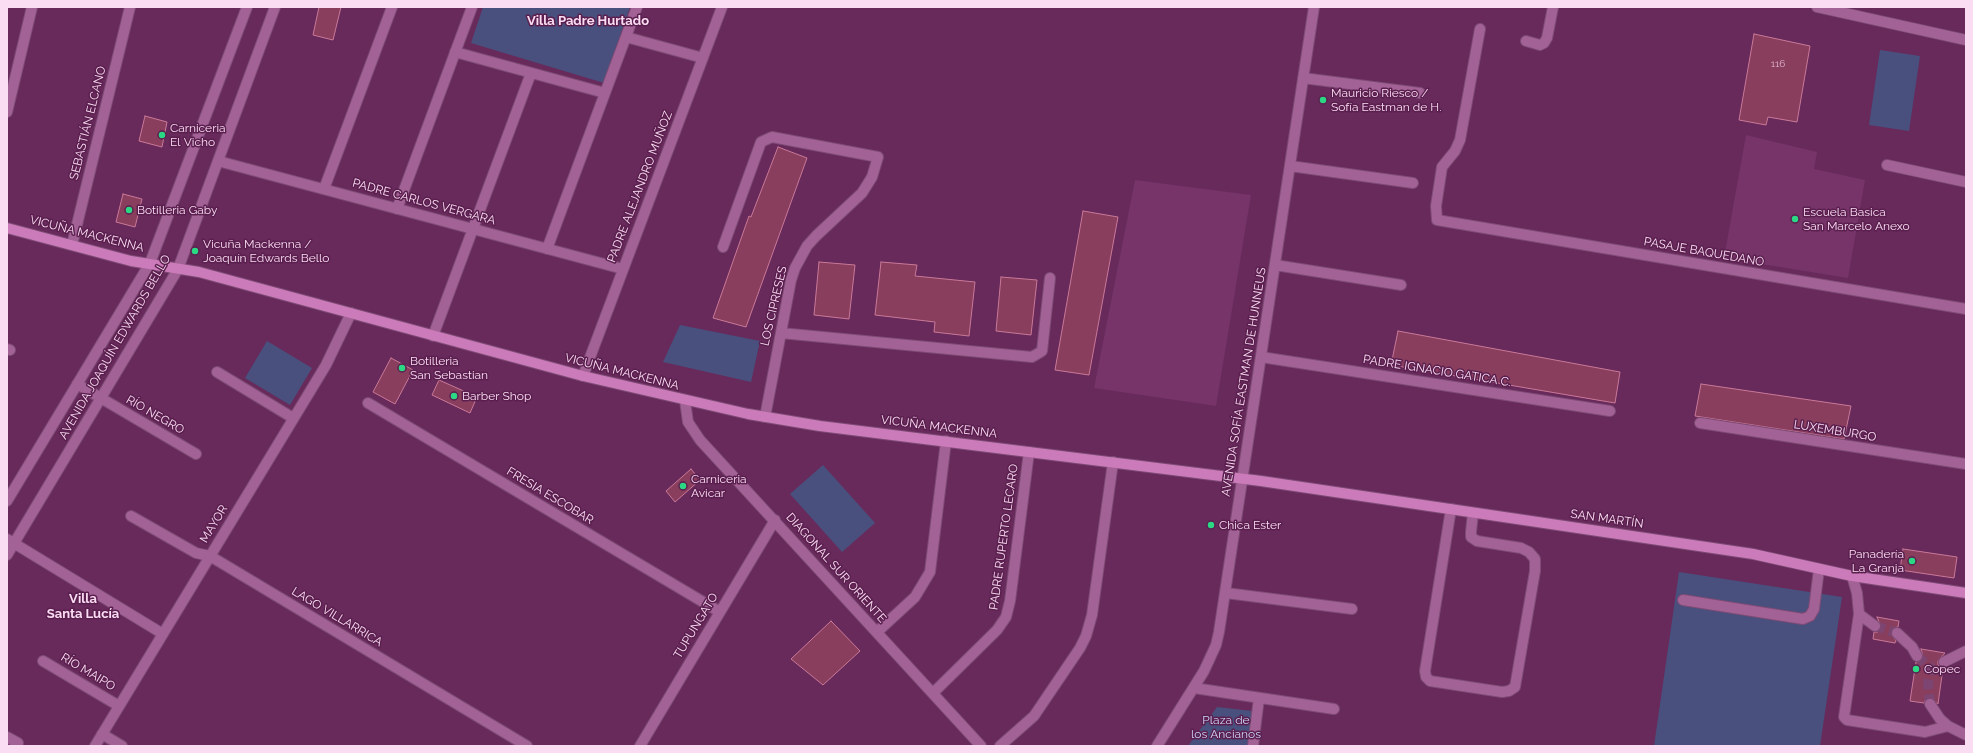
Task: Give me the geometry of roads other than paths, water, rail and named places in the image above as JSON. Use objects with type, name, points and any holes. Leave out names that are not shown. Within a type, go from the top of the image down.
[{"type":"main road","name":"VICUÑA MACKENNA","points":[[7,228],[131,261],[203,273],[583,376],[684,400],[765,417],[1243,479]]},
{"type":"main road","name":"SAN MARTÍN","points":[[1243,479],[1753,554],[1852,576],[1966,593]]},
{"type":"street","points":[[7,112],[32,7]]},
{"type":"street","name":"SEBASTIÁN ELCANO","points":[[72,245],[130,7]]},
{"type":"street","name":"AVENIDA JOAQUÍN EDWARDS BELLO","points":[[7,501],[150,263],[247,7]]},
{"type":"street","name":"AVENIDA JOAQUÍN EDWARDS BELLO","points":[[7,555],[10,541],[100,398],[178,269],[276,7]]},
{"type":"street","points":[[324,189],[392,7]]},
{"type":"street","points":[[397,209],[472,7]]},
{"type":"street","points":[[547,249],[637,7]]},
{"type":"street","name":"PADRE ALEJANDRO MUÑOZ","points":[[583,376],[722,7]]},
{"type":"street","name":"AVENIDA SOFÍA EASTMAN DE HUNNEUS","points":[[1157,746],[1204,672],[1216,645],[1226,594],[1314,7]]},
{"type":"street","points":[[1526,41],[1540,45],[1544,43],[1547,38],[1554,7]]},
{"type":"street","points":[[1817,7],[1966,40]]},
{"type":"street","name":"PASAJE BAQUEDANO","points":[[1480,29],[1460,140],[1455,151],[1442,167],[1436,206],[1437,220],[1966,309]]},
{"type":"street","points":[[626,37],[702,58]]},
{"type":"street","points":[[455,52],[605,93]]},
{"type":"street","points":[[433,336],[531,73]]},
{"type":"street","points":[[1303,78],[1420,93]]},
{"type":"street","name":"LOS CIPRESES","points":[[723,247],[761,142],[772,137],[878,157],[872,177],[862,193],[816,236],[800,256],[791,280],[765,417]]},
{"type":"street","name":"PADRE CARLOS VERGARA","points":[[218,160],[623,269]]},
{"type":"street","points":[[1887,165],[1966,182]]},
{"type":"street","points":[[1290,166],[1413,183]]},
{"type":"street","points":[[1275,264],[1401,285]]},
{"type":"street","points":[[781,333],[1032,357],[1042,351],[1050,278]]},
{"type":"street","name":"MAYOR","points":[[95,746],[337,346],[351,313]]},
{"type":"street","name":"PADRE IGNACIO GATICA C.","points":[[1261,357],[1610,411]]},
{"type":"street","points":[[217,372],[293,418]]},
{"type":"street","name":"RÍO NEGRO","points":[[77,384],[196,454]]},
{"type":"street","name":"DIAGONAL SUR ORIENTE","points":[[684,400],[685,412],[693,431],[981,746]]},
{"type":"street","name":"FRESIA ESCOBAR","points":[[368,403],[720,612]]},
{"type":"street","name":"LUXEMBURGO","points":[[1700,423],[1966,464]]},
{"type":"street","points":[[877,632],[915,597],[930,572],[946,441]]},
{"type":"street","name":"PADRE RUPERTO LECARO","points":[[933,693],[997,630],[1006,617],[1010,601],[1029,452]]},
{"type":"street","points":[[1000,746],[1034,716],[1076,654],[1086,636],[1092,615],[1113,462]]},
{"type":"street","points":[[1451,510],[1425,671],[1426,677],[1430,682],[1502,692],[1509,691],[1515,687],[1535,559],[1529,552],[1521,548],[1476,541],[1471,537],[1473,513]]},
{"type":"street","name":"LAGO VILLARRICA","points":[[131,516],[196,553],[210,556],[527,746]]},
{"type":"street","name":"TUPUNGATO","points":[[640,746],[775,520]]},
{"type":"street","points":[[10,541],[163,634]]},
{"type":"street","points":[[1683,600],[1803,618],[1810,616],[1814,609],[1819,569]]},
{"type":"street","points":[[1852,576],[1859,601],[1859,614],[1844,717],[1847,720],[1925,732],[1948,726]]},
{"type":"street","points":[[1226,594],[1352,609]]},
{"type":"street","points":[[1859,614],[1875,626]]},
{"type":"street","points":[[1897,633],[1912,647],[1917,656]]},
{"type":"street","points":[[1944,662],[1966,651]]},
{"type":"street","name":"RÍO MAIPO","points":[[44,661],[119,706]]},
{"type":"street","points":[[1194,688],[1334,709]]},
{"type":"street","points":[[1253,746],[1259,698]]},
{"type":"street","points":[[1930,704],[1935,714],[1948,726],[1966,735]]},
{"type":"street","points":[[102,734],[122,746]]},
{"type":"street","points":[[7,737],[18,743]]},
{"type":"tunnel","points":[[1875,626],[1897,633]]},
{"type":"tunnel","points":[[1917,656],[1931,668],[1928,682],[1930,704]]},
{"type":"place","name":"Mauricio Riesco / Sofía Eastman de H.","points":[[1323,100]]},
{"type":"place","name":"Carniceria El Vicho","points":[[162,135]]},
{"type":"place","name":"Botilleria Gaby","points":[[129,210]]},
{"type":"place","name":"Escuela Basica San Marcelo Anexo","points":[[1795,219]]},
{"type":"place","name":"Vicuña Mackenna / Joaquín Edwards Bello","points":[[195,251]]},
{"type":"place","name":"Botilleria San Sebastian","points":[[402,368]]},
{"type":"place","name":"Barber Shop","points":[[454,396]]},
{"type":"place","name":"Carniceria Avicar","points":[[683,486]]},
{"type":"place","name":"Chica Ester","points":[[1211,525]]},
{"type":"place","name":"Panadería La Granja","points":[[1912,561]]},
{"type":"place","name":"Copec","points":[[1916,669]]},
{"type":"district","name":"Villa Padre Hurtado","points":[[588,21]]},
{"type":"district","name":"Villa Santa Lucía","points":[[83,606]]},
{"type":"park label","name":"Plaza de los Ancianos","points":[[1226,727]]}]
